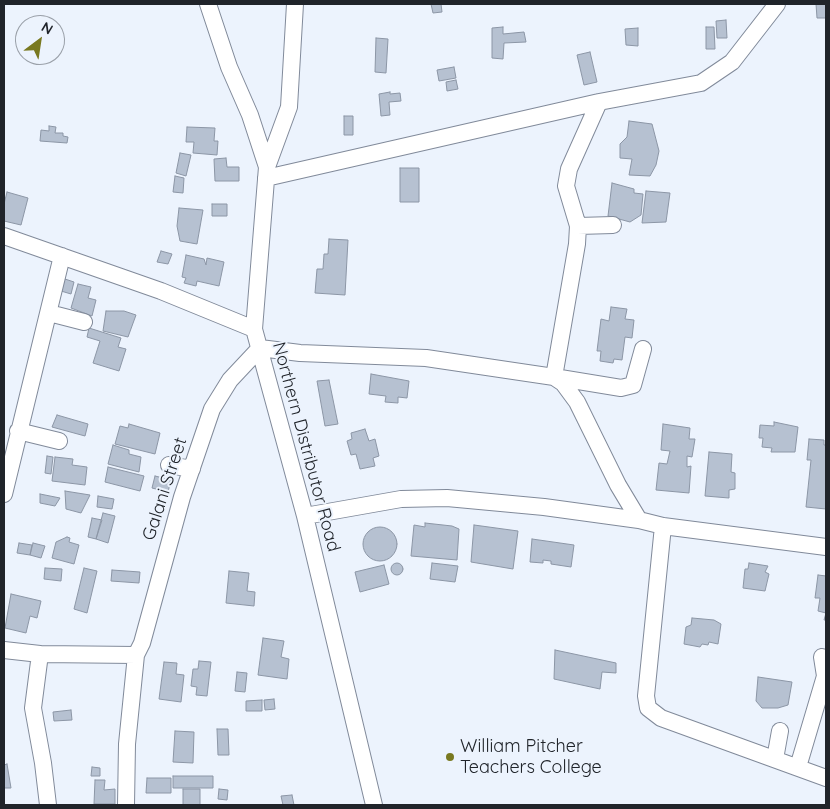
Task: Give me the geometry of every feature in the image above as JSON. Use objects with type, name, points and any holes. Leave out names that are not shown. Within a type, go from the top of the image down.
[{"type":"street","points":[[208,4],[229,68],[250,115],[267,172]]},
{"type":"street","points":[[254,329],[267,172],[289,107],[295,4]]},
{"type":"street","points":[[267,172],[599,102],[702,83],[732,62],[777,4]]},
{"type":"street","points":[[554,377],[577,244],[578,226],[566,186],[569,169],[599,102]]},
{"type":"street","points":[[578,226],[613,225]]},
{"type":"street","name":"Northern Distributor Road","points":[[4,236],[161,290],[254,329],[305,516],[374,805]]},
{"type":"street","points":[[4,494],[62,256]]},
{"type":"street","points":[[49,313],[84,322]]},
{"type":"street","points":[[260,348],[300,353],[426,358],[621,388],[633,385],[643,349]]},
{"type":"street","name":"Galani Street","points":[[126,805],[127,744],[136,655],[142,643],[156,587],[212,409],[230,380],[260,348]]},
{"type":"street","points":[[554,377],[563,383],[577,402],[618,485],[639,520]]},
{"type":"street","points":[[18,431],[59,441]]},
{"type":"street","points":[[168,466],[192,469]]},
{"type":"street","points":[[305,516],[401,499],[447,498],[544,507],[639,520],[663,526],[826,546]]},
{"type":"street","points":[[663,526],[646,696],[648,708],[661,718],[826,778]]},
{"type":"street","points":[[4,650],[40,654],[136,655]]},
{"type":"street","points":[[40,654],[33,708],[48,805]]},
{"type":"street","points":[[798,767],[825,676],[822,657]]},
{"type":"street","points":[[775,759],[780,731]]},
{"type":"building","points":[[431,4],[441,4],[442,12],[433,13]]},
{"type":"building","points":[[816,4],[826,4],[826,18],[817,18]]},
{"type":"building","points":[[726,20],[727,38],[717,38],[716,21]]},
{"type":"building","points":[[503,27],[503,34],[524,32],[526,42],[504,43],[503,59],[492,58],[492,28]]},
{"type":"building","points":[[706,27],[714,27],[715,49],[706,49]]},
{"type":"building","points":[[638,28],[638,46],[626,45],[625,29]]},
{"type":"building","points":[[376,38],[388,39],[386,73],[375,72]]},
{"type":"building","points":[[590,52],[597,82],[584,85],[577,55]]},
{"type":"building","points":[[454,67],[456,78],[439,81],[437,70]]},
{"type":"building","points":[[456,80],[458,89],[447,91],[446,82]]},
{"type":"building","points":[[390,92],[390,94],[400,93],[401,101],[389,102],[390,115],[381,116],[379,94]]},
{"type":"building","points":[[344,116],[353,116],[353,135],[344,135]]},
{"type":"building","points":[[629,121],[652,124],[659,151],[656,165],[650,176],[629,175],[632,159],[620,158],[620,144],[627,137]]},
{"type":"building","points":[[49,126],[56,127],[55,133],[63,133],[63,136],[68,137],[67,143],[40,141],[41,130],[49,131]]},
{"type":"building","points":[[187,127],[215,128],[214,141],[218,141],[217,155],[193,153],[194,142],[186,142]]},
{"type":"building","points":[[180,153],[191,155],[186,176],[176,173]]},
{"type":"building","points":[[226,158],[227,167],[239,167],[239,181],[215,181],[214,159]]},
{"type":"building","points":[[400,168],[419,168],[419,202],[400,202]]},
{"type":"building","points":[[175,176],[184,178],[183,193],[173,192]]},
{"type":"building","points":[[612,183],[634,189],[634,193],[643,194],[641,215],[630,222],[608,216]]},
{"type":"building","points":[[646,191],[670,193],[666,222],[642,223]]},
{"type":"building","points":[[7,192],[28,198],[21,225],[4,221],[4,204]]},
{"type":"building","points":[[212,204],[227,204],[227,216],[212,216]]},
{"type":"building","points":[[179,208],[203,210],[197,244],[180,241],[177,226]]},
{"type":"building","points":[[329,239],[348,240],[345,295],[315,293],[317,269],[323,269],[324,254],[328,254]]},
{"type":"building","points":[[161,251],[172,254],[168,264],[157,262]]},
{"type":"building","points":[[186,255],[204,259],[206,265],[207,258],[224,262],[219,286],[197,281],[196,286],[184,283],[186,278],[182,277]]},
{"type":"building","points":[[65,279],[74,282],[71,294],[61,291]]},
{"type":"building","points":[[78,284],[91,287],[88,298],[96,300],[92,316],[71,308]]},
{"type":"building","points":[[611,307],[627,309],[625,319],[634,320],[632,338],[625,337],[622,360],[614,359],[613,363],[600,361],[601,351],[597,351],[601,319],[609,321]]},
{"type":"building","points":[[106,311],[124,311],[136,315],[128,337],[103,331]]},
{"type":"building","points":[[89,328],[121,338],[118,347],[126,349],[119,371],[93,363],[100,341],[87,337]]},
{"type":"building","points":[[371,374],[409,381],[407,398],[398,397],[398,403],[385,402],[386,396],[369,394]]},
{"type":"building","points":[[329,380],[338,424],[325,426],[317,381]]},
{"type":"building","points":[[57,415],[88,424],[85,436],[52,427]]},
{"type":"building","points":[[774,422],[798,427],[795,452],[771,452],[772,448],[762,447],[763,438],[759,438],[760,425],[774,426]]},
{"type":"building","points":[[129,424],[160,433],[155,454],[115,444],[120,426],[128,428]]},
{"type":"building","points":[[663,424],[690,428],[689,439],[695,439],[692,457],[687,456],[687,467],[691,466],[689,493],[656,490],[659,463],[667,464],[670,451],[661,450]]},
{"type":"building","points":[[365,429],[369,441],[375,439],[379,456],[373,458],[375,466],[360,469],[356,454],[351,455],[347,441],[352,439],[351,433]]},
{"type":"building","points":[[809,439],[824,440],[824,445],[826,445],[826,509],[806,507],[811,460],[807,460]]},
{"type":"building","points":[[113,445],[129,450],[129,454],[141,457],[139,472],[108,464]]},
{"type":"building","points":[[709,452],[732,454],[731,472],[735,473],[735,489],[729,490],[729,498],[705,496]]},
{"type":"building","points":[[47,456],[53,457],[51,474],[45,473]]},
{"type":"building","points":[[55,457],[73,459],[72,465],[87,467],[85,485],[52,481]]},
{"type":"building","points":[[108,467],[144,476],[140,491],[105,482]]},
{"type":"building","points":[[155,476],[171,480],[168,492],[152,488]]},
{"type":"building","points":[[65,491],[90,495],[81,513],[66,509]]},
{"type":"building","points":[[40,494],[60,498],[55,506],[40,503]]},
{"type":"building","points":[[98,496],[114,499],[112,509],[97,507]]},
{"type":"building","points":[[103,513],[115,516],[108,543],[96,539]]},
{"type":"building","points":[[92,518],[102,520],[96,539],[88,537]]},
{"type":"building","points":[[425,523],[452,526],[459,529],[457,560],[411,556],[414,525],[425,527]]},
{"type":"building","points":[[474,525],[518,531],[513,569],[471,562]]},
{"type":"building","points":[[380,527],[387,528],[392,532],[396,537],[396,551],[392,556],[387,560],[380,561],[373,560],[368,556],[364,551],[363,544],[364,537],[368,532],[373,528]]},
{"type":"building","points":[[67,537],[70,538],[69,542],[79,545],[74,564],[52,558],[56,542]]},
{"type":"building","points":[[532,539],[574,545],[571,567],[551,564],[551,561],[543,560],[543,563],[530,562]]},
{"type":"building","points":[[19,543],[32,545],[30,555],[17,553]]},
{"type":"building","points":[[33,543],[45,546],[41,558],[30,555]]},
{"type":"building","points":[[399,563],[402,564],[402,574],[395,575],[392,574],[391,567],[392,564]]},
{"type":"building","points":[[432,563],[458,566],[455,582],[430,579]]},
{"type":"building","points":[[749,563],[768,566],[765,572],[769,574],[765,591],[743,588],[745,569],[748,569]]},
{"type":"building","points":[[384,565],[389,584],[360,592],[355,572]]},
{"type":"building","points":[[45,568],[62,569],[61,581],[44,579]]},
{"type":"building","points":[[84,568],[97,571],[87,613],[74,609]]},
{"type":"building","points":[[112,570],[140,572],[139,583],[111,581]]},
{"type":"building","points":[[229,571],[249,573],[247,591],[255,592],[254,606],[226,603]]},
{"type":"building","points":[[818,575],[826,576],[826,613],[818,611],[820,598],[815,598]]},
{"type":"building","points":[[11,594],[41,601],[37,618],[30,616],[26,633],[5,628]]},
{"type":"building","points":[[692,618],[714,620],[721,624],[718,644],[709,642],[708,645],[702,644],[700,647],[684,644],[686,627],[691,625]]},
{"type":"building","points":[[263,638],[284,641],[281,657],[289,659],[287,679],[258,675]]},
{"type":"building","points":[[555,650],[616,663],[616,673],[602,672],[600,689],[554,679]]},
{"type":"building","points":[[199,661],[211,662],[207,696],[196,695],[197,687],[191,686],[193,669],[198,669]]},
{"type":"building","points":[[164,662],[177,663],[176,674],[184,675],[181,702],[159,699]]},
{"type":"building","points":[[237,672],[247,673],[245,692],[235,691]]},
{"type":"building","points":[[758,677],[792,682],[788,705],[778,708],[762,708],[756,701]]},
{"type":"building","points":[[274,699],[275,709],[265,710],[264,700]]},
{"type":"building","points":[[262,700],[262,711],[246,711],[246,701]]},
{"type":"building","points":[[71,710],[72,720],[54,721],[53,712]]},
{"type":"building","points":[[217,729],[228,729],[229,755],[218,755]]},
{"type":"building","points":[[175,731],[194,732],[193,763],[173,762]]},
{"type":"building","points":[[7,764],[11,788],[4,788],[4,765]]},
{"type":"building","points":[[92,767],[100,768],[100,776],[91,776]]},
{"type":"building","points":[[173,776],[213,776],[213,788],[173,788]]},
{"type":"building","points":[[147,778],[171,778],[171,793],[146,793]]},
{"type":"building","points":[[95,780],[105,780],[104,790],[115,789],[115,804],[94,804]]},
{"type":"building","points":[[183,789],[200,789],[200,805],[183,805]]},
{"type":"building","points":[[219,789],[228,790],[227,800],[218,799]]},
{"type":"building","points":[[292,795],[294,805],[283,805],[281,796]]},
{"type":"place","name":"William Pitcher Teachers College","points":[[450,757]]}]
